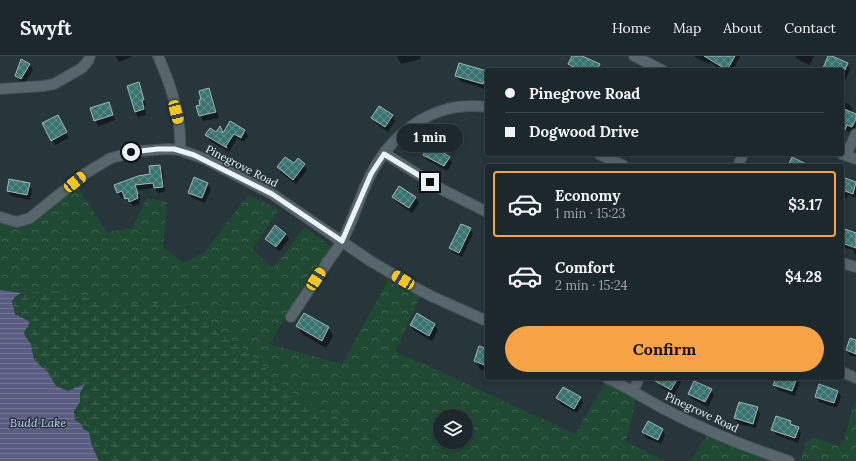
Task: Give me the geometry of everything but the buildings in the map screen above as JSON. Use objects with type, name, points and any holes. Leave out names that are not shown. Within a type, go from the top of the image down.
[{"type":"street","points":[[0,89],[54,84],[82,68],[90,56]]},
{"type":"street","points":[[158,56],[169,86],[180,125],[180,150]]},
{"type":"street","points":[[634,56],[658,68]]},
{"type":"street","points":[[291,317],[342,241],[371,174],[398,136],[426,116],[445,110],[462,107],[485,107]]},
{"type":"street","points":[[848,156],[856,134]]},
{"type":"street","name":"Pinegrove Road","points":[[0,217],[17,222],[30,218],[86,173],[111,158],[139,151],[169,149],[180,150],[205,159],[272,194],[369,260],[414,287],[485,320]]},
{"type":"street","points":[[384,154],[443,190],[485,211]]},
{"type":"street","points":[[603,156],[620,164]]},
{"type":"street","points":[[844,264],[856,268]]},
{"type":"street","points":[[844,373],[856,378]]},
{"type":"street","name":"Pinegrove Road","points":[[611,380],[703,428],[728,439],[789,461]]},
{"type":"street","points":[[633,391],[638,380]]},
{"type":"green space","points":[[77,187],[107,232],[132,228],[147,198],[167,202],[163,247],[183,263],[205,252],[248,195],[279,210],[252,249],[273,268],[305,227],[331,247],[269,344],[342,364],[390,277],[421,295],[395,351],[575,434],[605,383],[636,398],[626,442],[665,461],[412,461],[404,454],[295,395],[247,351],[176,302],[127,305],[62,291],[21,293],[0,290],[0,223],[17,228],[27,226]]},
{"type":"green space","points":[[43,291],[62,291],[127,305],[176,302],[247,351],[295,395],[404,454],[412,461],[99,461],[92,446],[89,432],[82,429],[81,424],[76,421],[74,411],[80,402],[80,393],[84,385],[68,391],[56,386],[48,372],[34,360],[31,344],[25,336],[15,315],[12,301],[16,297],[28,293]]},
{"type":"green space","points":[[856,402],[856,461],[801,460],[805,443],[814,437],[839,446],[843,442],[854,404]]},
{"type":"green space","points":[[708,434],[776,461],[691,461]]},
{"type":"water","name":"Budd Lake","points":[[0,290],[21,293],[12,301],[15,314],[30,322],[24,332],[31,344],[34,360],[48,372],[56,386],[68,391],[85,384],[80,393],[80,402],[74,411],[75,420],[81,424],[83,429],[89,432],[92,446],[99,461],[0,461]]},
{"type":"route","points":[[131,152],[174,149],[205,159],[272,194],[342,241],[371,174],[384,154],[430,182]]}]
